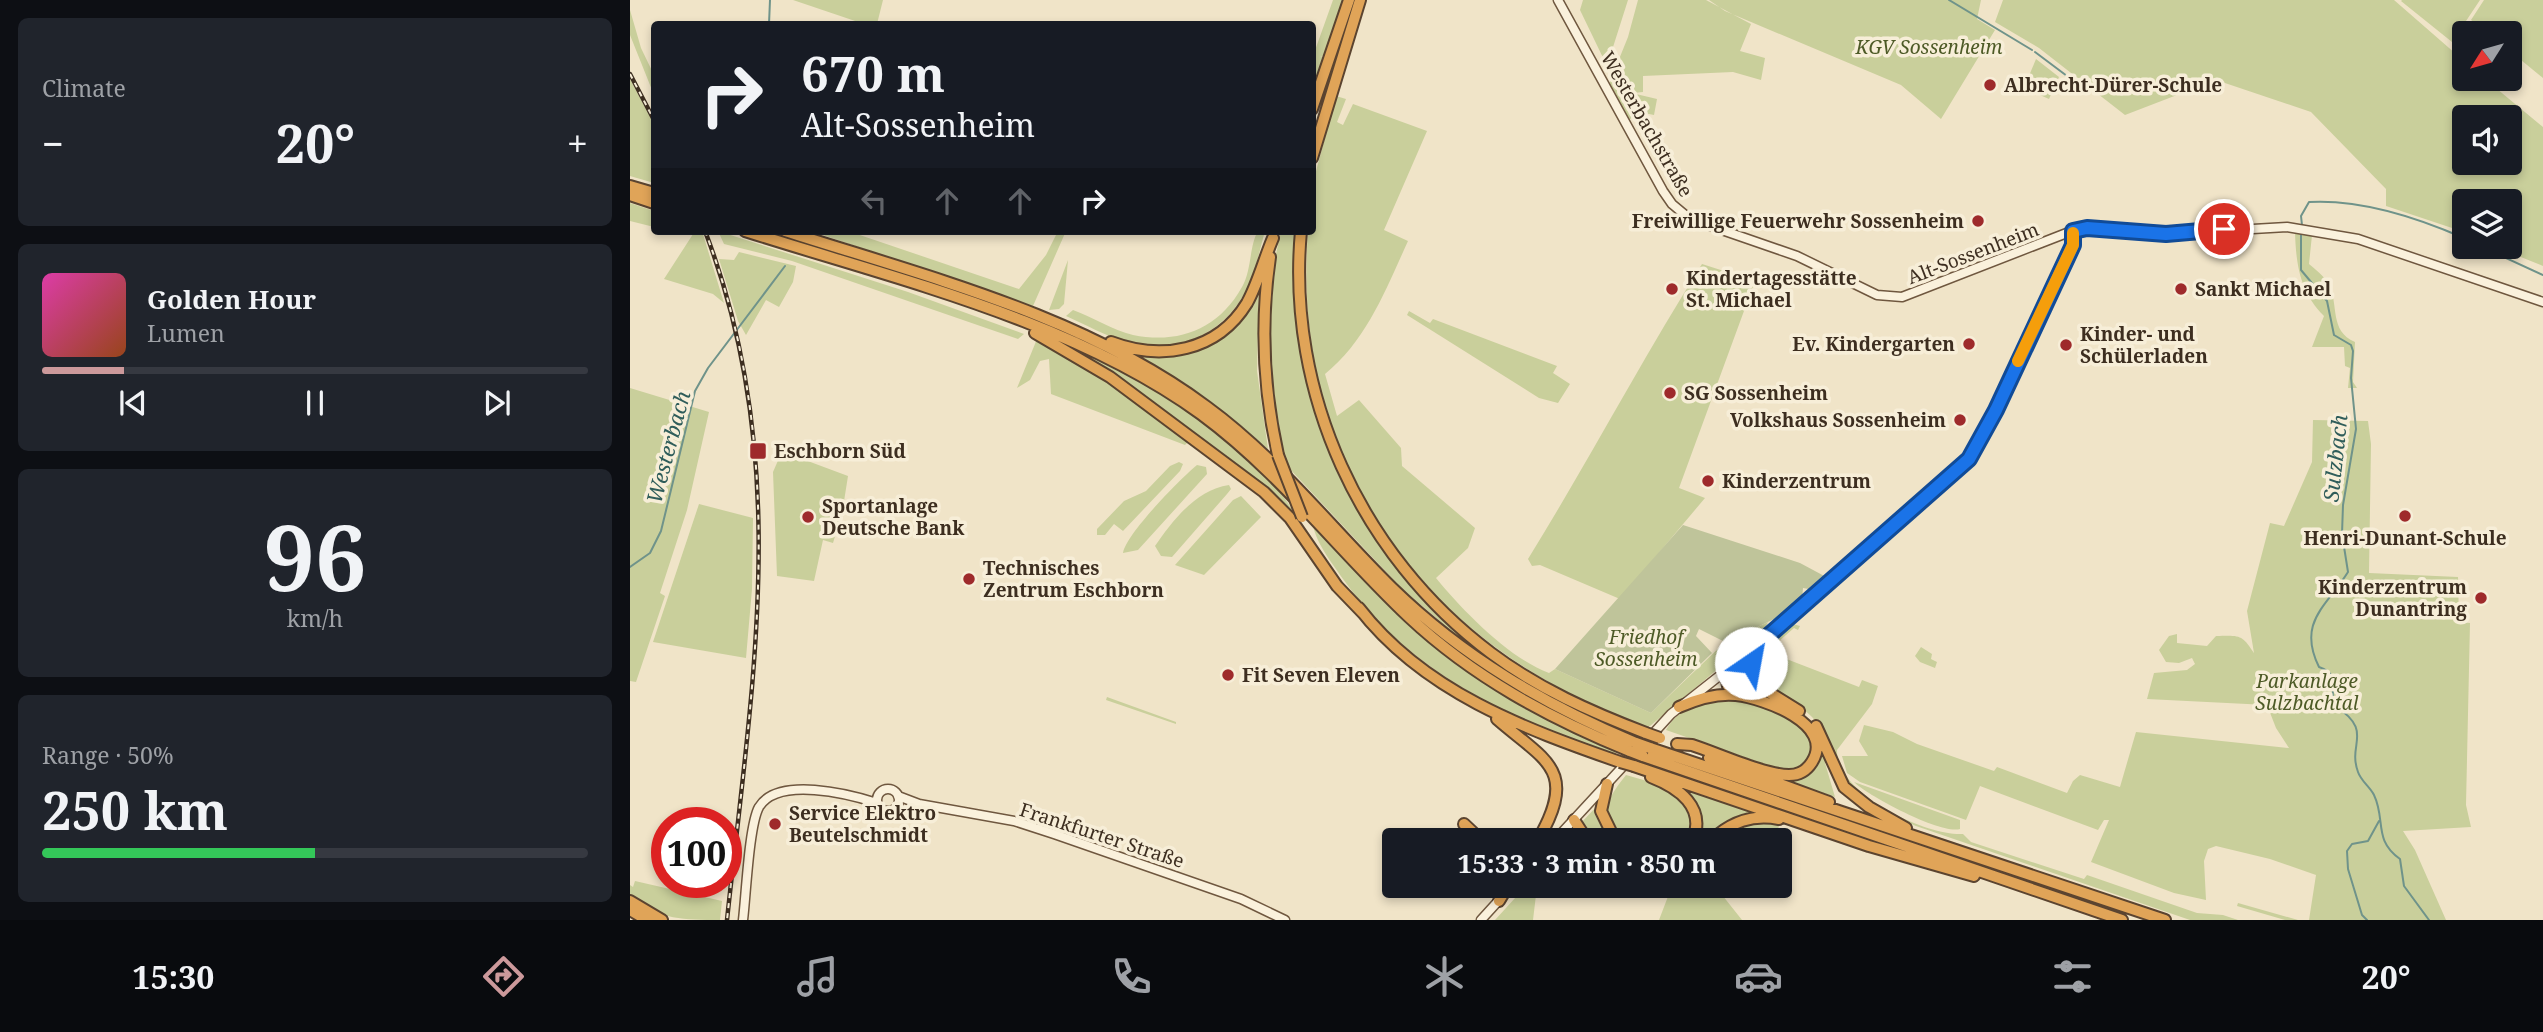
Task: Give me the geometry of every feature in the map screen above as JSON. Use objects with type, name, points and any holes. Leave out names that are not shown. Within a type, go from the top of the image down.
[{"type":"highway","points":[[1316,97],[1349,0]]},
{"type":"highway","points":[[1316,146],[1360,0]]},
{"type":"highway","points":[[630,186],[651,192]]},
{"type":"highway","points":[[630,195],[651,202]]},
{"type":"highway","points":[[757,235],[989,310],[1058,335],[1119,363],[1199,413],[1273,474],[1385,593],[1455,655],[1535,707],[1633,747],[2122,920]]},
{"type":"highway","points":[[797,235],[1133,350],[1164,353],[1195,346],[1221,332],[1240,312],[1256,285],[1274,235]]},
{"type":"highway","points":[[1274,235],[1262,348],[1265,390],[1278,455],[1302,517],[1330,567],[1363,613]]},
{"type":"highway","points":[[1301,235],[1300,281],[1304,332],[1321,411],[1349,484],[1385,544],[1435,603],[1492,654],[1572,703],[1903,832]]},
{"type":"highway","points":[[989,310],[1100,370],[1264,492],[1290,518],[1337,586],[1363,613],[1429,676],[1484,708],[1620,762],[1808,826],[1922,863],[1974,876],[2103,920]]},
{"type":"highway","points":[[1049,320],[1131,359],[1180,388],[1229,423],[1280,468],[1392,587],[1468,653],[1548,703],[1633,747]]},
{"type":"highway","points":[[1751,651],[1753,684]]},
{"type":"highway","points":[[1677,744],[1692,745],[1782,774],[1794,775],[1806,769],[1814,758],[1817,746],[1807,726],[1790,713],[1739,695],[1728,685],[1727,670]]},
{"type":"highway","points":[[1727,670],[1810,720],[1824,739],[1841,782],[1854,797],[1920,836]]},
{"type":"highway","points":[[1679,708],[1699,698],[1739,695]]},
{"type":"highway","points":[[1484,708],[1547,761],[1556,783],[1553,812],[1544,828]]},
{"type":"highway","points":[[1647,752],[1856,819],[1920,836],[2165,920]]},
{"type":"highway","points":[[1634,766],[1686,797],[1697,822],[1696,828]]},
{"type":"highway","points":[[1607,784],[1601,811],[1609,828]]},
{"type":"highway","points":[[1727,828],[1752,818],[1774,818],[1808,826]]},
{"type":"highway","points":[[1574,820],[1579,828]]},
{"type":"highway","points":[[1464,824],[1468,828]]},
{"type":"highway","points":[[630,901],[662,920]]},
{"type":"highway","points":[[630,910],[647,920]]},
{"type":"main road","name":"Westerbachstraße","points":[[1558,0],[1662,191],[1676,208],[1690,219],[1761,242],[1862,289],[1888,298]]},
{"type":"main road","name":"Alt-Sossenheim","points":[[1888,298],[1910,294],[2087,228],[2166,234],[2296,227],[2358,239],[2543,302]]},
{"type":"main road","points":[[1566,828],[1679,708],[1751,651],[1860,557],[1973,454],[2073,245],[2073,231]]},
{"type":"main road","name":"Frankfurter Straße","points":[[743,920],[756,815],[765,800],[793,789],[877,800],[887,811],[898,800]]},
{"type":"main road","name":"Frankfurter Straße","points":[[877,800],[889,789],[898,800],[1014,821],[1270,912],[1285,920]]},
{"type":"main road","points":[[1481,920],[1499,901]]},
{"type":"main road","name":"Frankfurter Straße","points":[[1270,912],[1279,920]]},
{"type":"green space","points":[[793,0],[883,0],[878,21],[855,21]]},
{"type":"green space","points":[[1333,0],[1343,0],[1325,56],[1320,57],[1325,57],[1317,80],[1316,48]]},
{"type":"green space","points":[[1583,0],[1628,0],[1607,66],[1580,10]]},
{"type":"green space","points":[[1638,0],[1706,0],[1751,24],[1740,51],[1765,58],[1761,80],[1733,72],[1643,76],[1643,92],[1633,93],[1633,105],[1636,94],[1657,99],[1654,115],[1639,112],[1629,120],[1609,84],[1628,37]]},
{"type":"green space","name":"KGV Sossenheim","points":[[1709,0],[1981,0],[1977,19],[1995,30],[1941,119],[1901,85],[1725,11]]},
{"type":"green space","points":[[2003,0],[2394,0],[2452,51],[2452,91],[2500,91],[2516,105],[2452,105],[2452,175],[2522,175],[2522,110],[2543,127],[2543,266],[2522,258],[2522,189],[2452,189],[2452,228],[2386,206],[2386,189],[2311,112],[2216,80],[2125,115],[2039,48],[1995,22]]},
{"type":"green space","points":[[2402,0],[2480,0],[2466,21],[2452,21],[2452,42]]},
{"type":"green space","points":[[2484,0],[2543,0],[2543,78],[2522,61],[2522,21],[2471,20]]},
{"type":"green space","points":[[630,10],[641,48],[651,69],[651,88],[630,35]]},
{"type":"green space","points":[[2036,59],[2059,77],[2049,99],[2024,88]]},
{"type":"green space","points":[[630,79],[651,118],[651,182],[630,176]]},
{"type":"green space","points":[[1336,96],[1346,99],[1337,122],[1343,125],[1353,104],[1427,131],[1384,230],[1408,241],[1364,330],[1353,346],[1325,374],[1337,416],[1359,400],[1401,448],[1402,466],[1475,528],[1468,548],[1436,578],[1473,618],[1503,645],[1534,666],[1549,673],[1555,669],[1651,713],[1725,642],[1768,622],[1764,630],[1650,726],[1645,727],[1567,692],[1498,649],[1438,597],[1388,538],[1349,472],[1322,398],[1308,318],[1308,235],[1316,235],[1316,171]]},
{"type":"green space","points":[[630,203],[651,210],[651,226],[630,221]]},
{"type":"green space","points":[[2295,232],[2312,235],[2309,264],[2329,284],[2341,331],[2355,342],[2353,382],[2357,388],[2348,388],[2350,368],[2345,366],[2344,347],[2312,347],[2324,316],[2309,297],[2301,277]]},
{"type":"green space","points":[[692,235],[703,235],[724,303],[713,294],[664,279]]},
{"type":"green space","points":[[720,235],[730,235],[908,292],[1024,334],[1018,339],[792,261],[724,244]]},
{"type":"green space","points":[[823,235],[860,235],[1019,289],[1046,255],[1056,235],[1064,235],[1033,306]]},
{"type":"green space","points":[[1256,235],[1264,235],[1250,283],[1241,300],[1215,327],[1183,343],[1146,346],[1126,342],[1066,316],[1073,310],[1125,333],[1150,337],[1181,335],[1195,331],[1221,314],[1242,287]]},
{"type":"green space","points":[[1280,235],[1297,235],[1297,293],[1337,467],[1372,533],[1415,589],[1481,651],[1558,700],[1542,693],[1474,650],[1401,588],[1288,467],[1276,430],[1266,334],[1274,263]]},
{"type":"green space","points":[[739,252],[796,266],[793,282],[779,307],[766,300],[746,335],[738,321],[719,259],[734,260]]},
{"type":"green space","points":[[1068,260],[1064,304],[1059,309],[1049,310]]},
{"type":"green space","points":[[1702,264],[1755,281],[1679,488],[1705,498],[1620,599],[1540,565],[1532,566],[1528,559]]},
{"type":"green space","points":[[1259,284],[1257,371],[1268,449],[1186,384],[1134,354],[1147,355],[1221,336]]},
{"type":"green space","points":[[1409,311],[1430,323],[1433,319],[1557,366],[1553,373],[1570,384],[1558,403],[1539,398],[1407,315]]},
{"type":"green space","points":[[1037,339],[1106,381],[1189,441],[1185,445],[1051,394],[1049,359],[1040,361],[1030,380],[1017,388]]},
{"type":"green space","points":[[1062,344],[1123,371],[1194,415],[1258,468],[1281,494],[1297,519]]},
{"type":"green space","points":[[630,388],[709,412],[687,510],[660,593],[665,596],[636,682],[630,681]]},
{"type":"green space","name":"Parkanlage Sulzbachtal","points":[[2313,420],[2368,421],[2371,444],[2369,573],[2458,577],[2459,622],[2470,623],[2466,805],[2471,827],[2403,831],[2415,850],[2446,920],[2309,920],[2316,875],[2270,859],[2216,846],[2208,849],[2204,861],[2206,900],[2174,893],[2091,862],[2109,820],[2104,820],[2098,830],[1980,786],[1966,820],[1860,782],[1847,773],[1842,756],[1868,756],[1859,741],[1864,725],[1893,732],[1917,744],[1994,771],[1997,767],[2067,793],[2073,781],[2080,775],[2120,787],[2136,732],[2289,748],[2276,728],[2267,705],[2147,699],[2154,673],[2187,670],[2195,664],[2192,658],[2179,663],[2166,662],[2159,650],[2169,636],[2177,634],[2177,643],[2207,646],[2216,636],[2236,636],[2243,639],[2254,653],[2247,611],[2270,523],[2284,526],[2312,462]]},
{"type":"green space","name":"Sportanlage Deutsche Bank","points":[[780,456],[797,457],[848,476],[842,514],[833,543],[823,540],[814,581],[777,576],[773,472]]},
{"type":"green space","points":[[1179,462],[1183,464],[1180,471],[1123,531],[1114,524],[1105,535],[1097,535],[1097,529],[1124,501],[1146,491],[1170,466]]},
{"type":"green space","points":[[1197,465],[1206,467],[1207,474],[1138,550],[1123,553],[1143,520]]},
{"type":"green space","points":[[1229,485],[1231,489],[1172,557],[1161,556],[1155,546],[1186,508],[1206,493]]},
{"type":"green space","points":[[1241,496],[1261,517],[1204,575],[1175,565],[1233,500]]},
{"type":"green space","points":[[699,504],[753,518],[752,589],[746,658],[653,642]]},
{"type":"green space","points":[[1313,525],[1382,597],[1451,657],[1487,684],[1527,708],[1616,752],[1615,755],[1499,708],[1431,667],[1370,613],[1329,560],[1317,539]]},
{"type":"green space","name":"Friedhof Sossenheim","points":[[1683,525],[1800,563],[1828,578],[1814,590],[1803,588],[1802,599],[1787,613],[1725,642],[1699,629],[1696,636],[1712,653],[1651,713],[1555,669]]},
{"type":"green space","points":[[1793,624],[1800,626],[1778,642],[1776,655],[1859,687],[1862,680],[1878,686],[1872,704],[1837,750],[1841,766],[1851,782],[1886,809],[1928,828],[1963,834],[1971,842],[2084,879],[2087,875],[2197,913],[2223,915],[2238,920],[2190,920],[1916,826],[1871,805],[1844,781],[1825,736],[1812,717],[1755,676],[1756,657]]},
{"type":"green space","points":[[1921,647],[1932,654],[1931,659],[1937,662],[1935,668],[1920,662],[1915,656]]},
{"type":"green space","points":[[1107,697],[1176,722],[1176,724],[1106,700]]},
{"type":"green space","points":[[1734,697],[1777,710],[1809,732],[1813,752],[1804,766],[1787,772],[1666,730],[1679,715],[1695,706]]},
{"type":"green space","points":[[1820,743],[1828,762],[1825,763],[1835,797],[1754,769],[1797,778]]},
{"type":"green space","points":[[1626,775],[1665,788],[1683,802],[1688,812],[1690,828],[1613,828],[1608,807],[1614,792]]},
{"type":"green space","points":[[1854,782],[1960,820],[1960,829],[1938,826],[1922,820],[1889,805]]},
{"type":"green space","points":[[1685,789],[1756,814],[1730,828],[1693,828]]},
{"type":"green space","points":[[1598,805],[1607,828],[1583,828],[1580,824]]},
{"type":"green space","points":[[1753,821],[1780,823],[1778,828],[1735,828]]},
{"type":"green space","points":[[635,881],[651,885],[651,898],[709,898],[722,901],[720,920],[695,920],[652,911],[630,900],[630,885],[633,887]]},
{"type":"green space","points":[[1515,898],[1536,898],[1533,920],[1495,920]]},
{"type":"green space","points":[[1667,898],[1725,898],[1742,920],[1659,920]]},
{"type":"green space","points":[[2238,903],[2298,920],[2285,920],[2237,906]]},
{"type":"waterway","name":"Westerbach","points":[[769,21],[770,0]]},
{"type":"waterway","points":[[1949,0],[2032,50]]},
{"type":"waterway","points":[[2035,52],[2075,82]]},
{"type":"waterway","name":"Sulzbach","points":[[2302,225],[2301,216],[2309,202],[2348,203],[2388,211],[2452,233]]},
{"type":"waterway","name":"Sulzbach","points":[[2301,234],[2301,270],[2327,301],[2334,335],[2351,345],[2353,351],[2351,378],[2356,429],[2343,505],[2342,534],[2348,572],[2317,616],[2311,638],[2313,651],[2319,667],[2333,678],[2334,705],[2346,714],[2357,730],[2355,762],[2358,772],[2374,795],[2386,844],[2400,859],[2404,886],[2429,920]]},
{"type":"waterway","name":"Sulzbach","points":[[2508,259],[2543,275]]},
{"type":"waterway","name":"Westerbach","points":[[630,567],[650,553],[661,531],[695,391],[708,368],[785,266]]},
{"type":"waterway","name":"Sulzbach","points":[[2367,920],[2362,915],[2348,869],[2347,851],[2352,844],[2368,841],[2379,821]]},
{"type":"railway","points":[[630,74],[651,114]]},
{"type":"railway","points":[[706,235],[732,317],[749,402],[757,487],[758,573],[754,659],[727,920]]},
{"type":"slow traffic","points":[[2018,361],[2073,245],[2073,233]]},
{"type":"place","name":"Albrecht-Dürer-Schule","points":[[1990,85]]},
{"type":"place","name":"Freiwillige Feuerwehr Sossenheim","points":[[1978,221]]},
{"type":"place","name":"Kindertagesstätte St. Michael","points":[[1672,289]]},
{"type":"place","name":"Sankt Michael","points":[[2181,289]]},
{"type":"place","name":"Ev. Kindergarten","points":[[1969,344]]},
{"type":"place","name":"Kinder- und Schülerladen","points":[[2066,345]]},
{"type":"place","name":"SG Sossenheim","points":[[1670,393]]},
{"type":"place","name":"Volkshaus Sossenheim","points":[[1960,420]]},
{"type":"place","name":"Eschborn Süd","points":[[758,451]]},
{"type":"place","name":"Kinderzentrum","points":[[1708,481]]},
{"type":"place","name":"Henri-Dunant-Schule","points":[[2405,516]]},
{"type":"place","name":"Sportanlage Deutsche Bank","points":[[808,517]]},
{"type":"place","name":"Technisches Zentrum Eschborn","points":[[969,579]]},
{"type":"place","name":"Kinderzentrum Dunantring","points":[[2481,598]]},
{"type":"place","name":"Fit Seven Eleven","points":[[1228,675]]},
{"type":"place","name":"Service Elektro Beutelschmidt","points":[[775,824]]},
{"type":"route","points":[[1751,663],[1751,651],[1889,532],[1973,454],[2073,245],[2073,231],[2087,228],[2166,234],[2224,229]]}]
